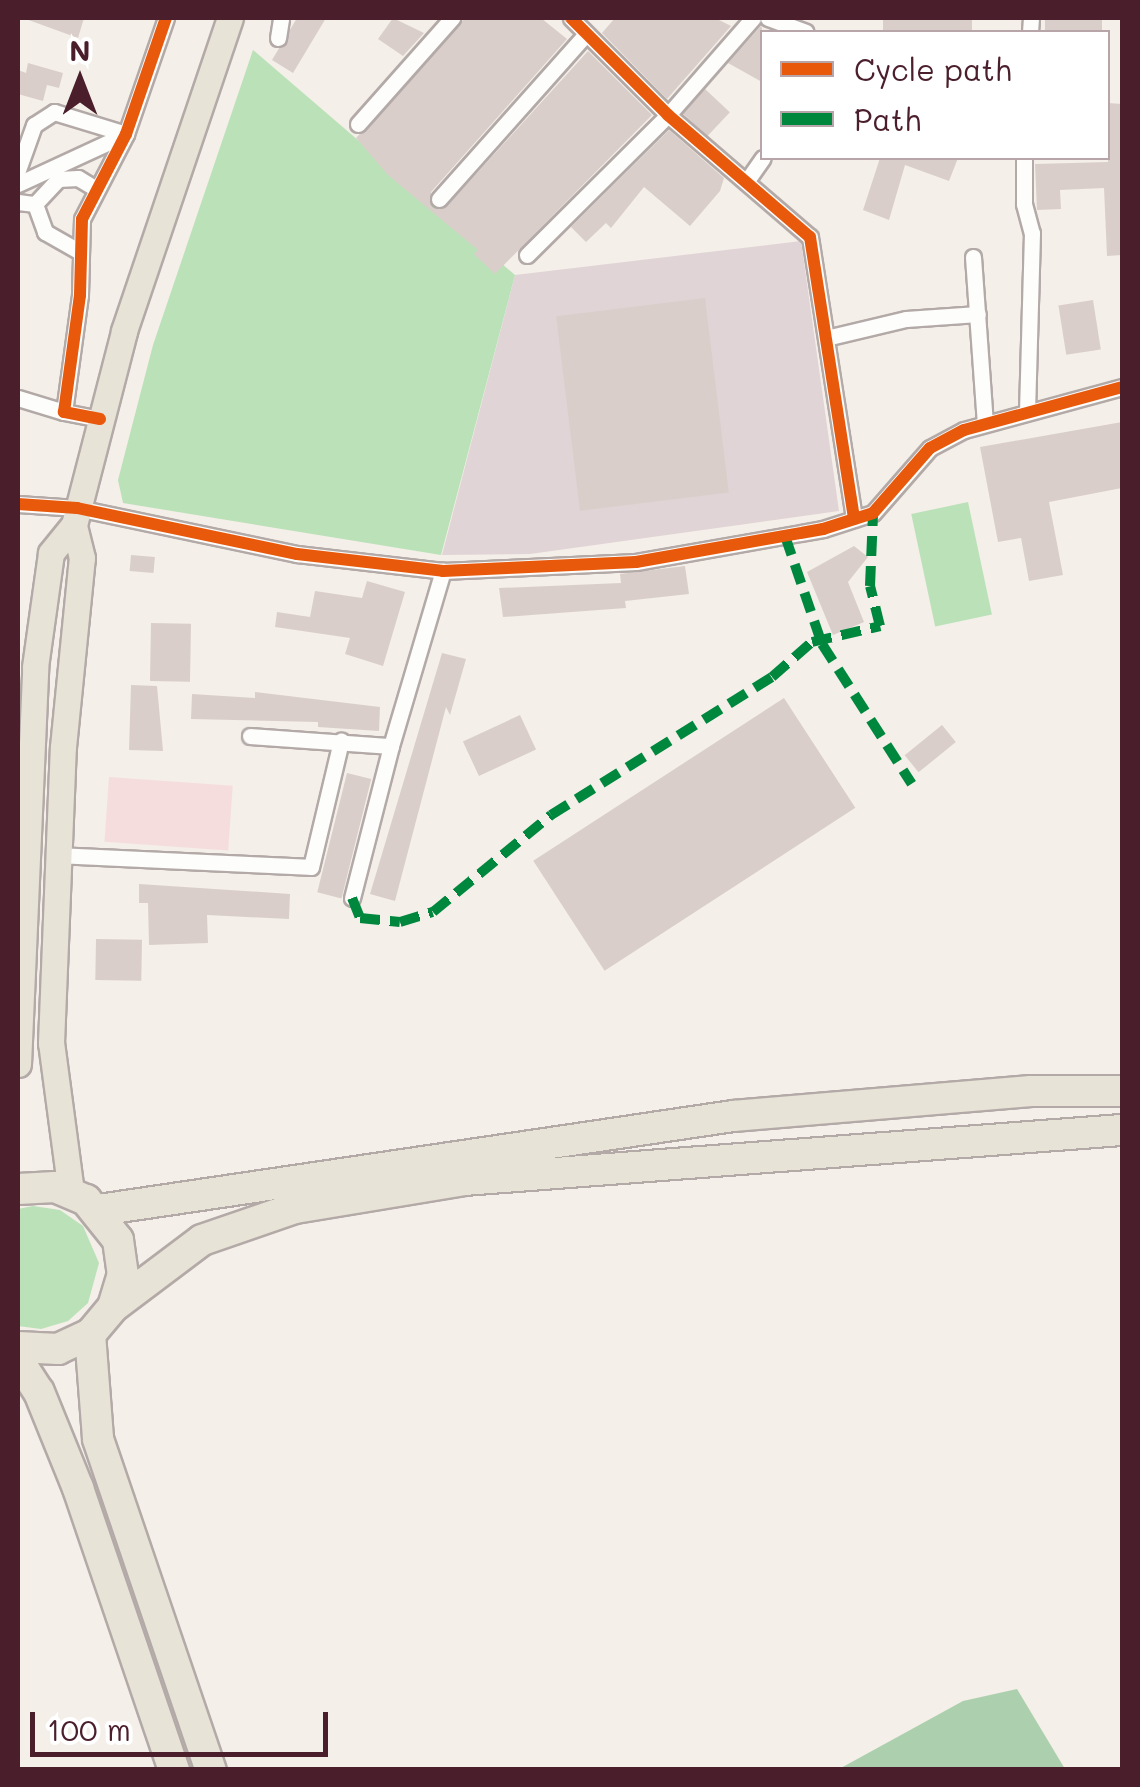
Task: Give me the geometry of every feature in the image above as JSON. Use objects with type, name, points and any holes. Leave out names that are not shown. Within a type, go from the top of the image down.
[{"type":"highway","points":[[99,1210],[733,1116],[1031,1091],[1122,1091]]},
{"type":"highway","points":[[18,1347],[58,1348],[90,1334],[114,1306],[202,1240],[295,1208],[464,1180],[1122,1130]]},
{"type":"highway","points":[[18,1189],[71,1192],[99,1210],[122,1256],[114,1306]]},
{"type":"highway","points":[[90,1334],[98,1439],[210,1770]]},
{"type":"highway","points":[[18,1360],[39,1392],[78,1488],[174,1770]]},
{"type":"main road","points":[[18,1064],[35,668],[50,553],[75,516],[100,419],[230,18]]},
{"type":"main road","points":[[71,1192],[51,1043],[58,855],[82,558],[75,516]]},
{"type":"street","points":[[64,412],[82,219],[126,134],[166,18]]},
{"type":"street","points":[[278,38],[281,18]]},
{"type":"street","points":[[358,124],[452,18]]},
{"type":"street","points":[[571,18],[668,115],[810,237],[854,519]]},
{"type":"street","points":[[528,255],[668,115],[754,18]]},
{"type":"street","points":[[768,18],[796,21]]},
{"type":"street","points":[[439,199],[586,34]]},
{"type":"street","points":[[18,170],[34,125],[54,112],[126,134]]},
{"type":"street","points":[[18,184],[126,134]]},
{"type":"street","points":[[746,182],[761,160]]},
{"type":"street","points":[[1024,160],[1024,204],[1032,233],[1027,409]]},
{"type":"street","points":[[35,204],[58,180],[78,178],[96,189]]},
{"type":"street","points":[[18,202],[35,204]]},
{"type":"street","points":[[35,204],[45,232],[80,252]]},
{"type":"street","points":[[973,257],[985,424]]},
{"type":"street","points":[[826,338],[906,319],[978,314]]},
{"type":"street","points":[[18,504],[297,554],[443,571],[636,562],[872,513],[930,448],[1027,409],[1122,387]]},
{"type":"street","points":[[18,398],[100,419]]},
{"type":"street","points":[[352,898],[390,746],[443,571]]},
{"type":"street","points":[[250,736],[390,746]]},
{"type":"street","points":[[58,855],[311,867],[341,741]]},
{"type":"shaded area","points":[[801,241],[839,511],[530,554],[442,555],[515,275]]},
{"type":"shaded area","points":[[109,777],[233,786],[228,850],[104,842]]},
{"type":"green space","points":[[253,50],[515,275],[441,555],[123,503],[118,480],[153,345]]},
{"type":"green space","points":[[968,502],[992,614],[935,627],[911,514]]},
{"type":"green space","points":[[33,1206],[60,1210],[83,1226],[99,1263],[88,1303],[68,1321],[41,1329],[18,1326],[18,1209]]},
{"type":"green space","points":[[1017,1689],[1065,1769],[839,1769],[963,1701]]},
{"type":"building","points":[[23,18],[84,18],[78,38]]},
{"type":"building","points":[[297,18],[326,18],[293,73],[272,60]]},
{"type":"building","points":[[393,18],[424,33],[403,56],[378,39]]},
{"type":"building","points":[[465,18],[541,18],[567,39],[431,192],[432,208],[447,206],[588,51],[652,115],[495,274],[474,254],[478,250],[388,175],[356,138]]},
{"type":"building","points":[[615,18],[715,18],[731,26],[667,99],[602,33]]},
{"type":"building","points":[[883,18],[972,18],[972,30],[883,30]]},
{"type":"building","points":[[1045,18],[1102,18],[1102,30],[1045,30]]},
{"type":"building","points":[[761,26],[760,81],[728,63]]},
{"type":"building","points":[[28,63],[63,73],[59,88],[47,85],[43,101],[18,94],[18,70],[26,73]]},
{"type":"building","points":[[705,89],[730,112],[707,136],[682,113]]},
{"type":"building","points":[[1110,103],[1122,104],[1122,255],[1107,256],[1104,188],[1060,190],[1061,209],[1037,210],[1035,164],[1108,162]]},
{"type":"building","points":[[669,130],[724,178],[720,191],[690,226],[644,187],[611,228],[606,223],[586,242],[571,227]]},
{"type":"building","points":[[879,160],[957,160],[949,181],[905,165],[889,220],[863,210]]},
{"type":"building","points":[[705,298],[729,493],[580,511],[556,316]]},
{"type":"building","points":[[1093,300],[1101,349],[1066,355],[1058,305]]},
{"type":"building","points":[[1122,422],[1122,488],[1049,502],[1063,575],[1029,581],[1021,538],[998,542],[980,447]]},
{"type":"building","points":[[854,546],[868,557],[848,582],[864,622],[833,635],[807,572]]},
{"type":"building","points":[[131,555],[155,557],[154,573],[130,571]]},
{"type":"building","points":[[685,566],[689,594],[625,601],[626,608],[503,617],[499,588],[621,583],[620,574]]},
{"type":"building","points":[[367,581],[405,592],[383,666],[345,654],[350,638],[275,627],[277,612],[310,617],[315,591],[362,598]]},
{"type":"building","points":[[151,623],[191,624],[190,682],[150,681]]},
{"type":"building","points":[[442,653],[466,659],[450,715],[446,707],[395,901],[370,894]]},
{"type":"building","points":[[131,685],[157,686],[163,751],[129,750]]},
{"type":"building","points":[[255,692],[380,707],[379,731],[318,727],[318,722],[191,719],[192,694],[255,698]]},
{"type":"building","points":[[784,698],[855,808],[605,971],[533,861]]},
{"type":"building","points":[[520,715],[536,749],[479,776],[463,742]]},
{"type":"building","points":[[942,725],[956,742],[919,772],[905,755]]},
{"type":"building","points":[[347,773],[371,779],[342,898],[317,892]]},
{"type":"building","points":[[139,884],[290,894],[289,919],[207,915],[208,943],[149,945],[148,903],[139,903]]},
{"type":"building","points":[[96,939],[142,940],[141,981],[95,980]]},
{"type":"marked path","points":[[352,898],[360,918],[400,922],[433,912],[551,815],[772,677],[812,642],[880,626],[870,586],[873,513]]},
{"type":"marked path","points":[[785,536],[822,644],[912,784]]},
{"type":"cycle path","points":[[100,419],[64,412],[80,295],[82,219],[126,134],[166,18]]},
{"type":"cycle path","points":[[571,18],[668,115],[810,237],[854,519]]},
{"type":"cycle path","points":[[18,504],[77,508],[297,554],[443,571],[636,562],[823,529],[873,513],[930,448],[964,430],[1122,387]]}]
